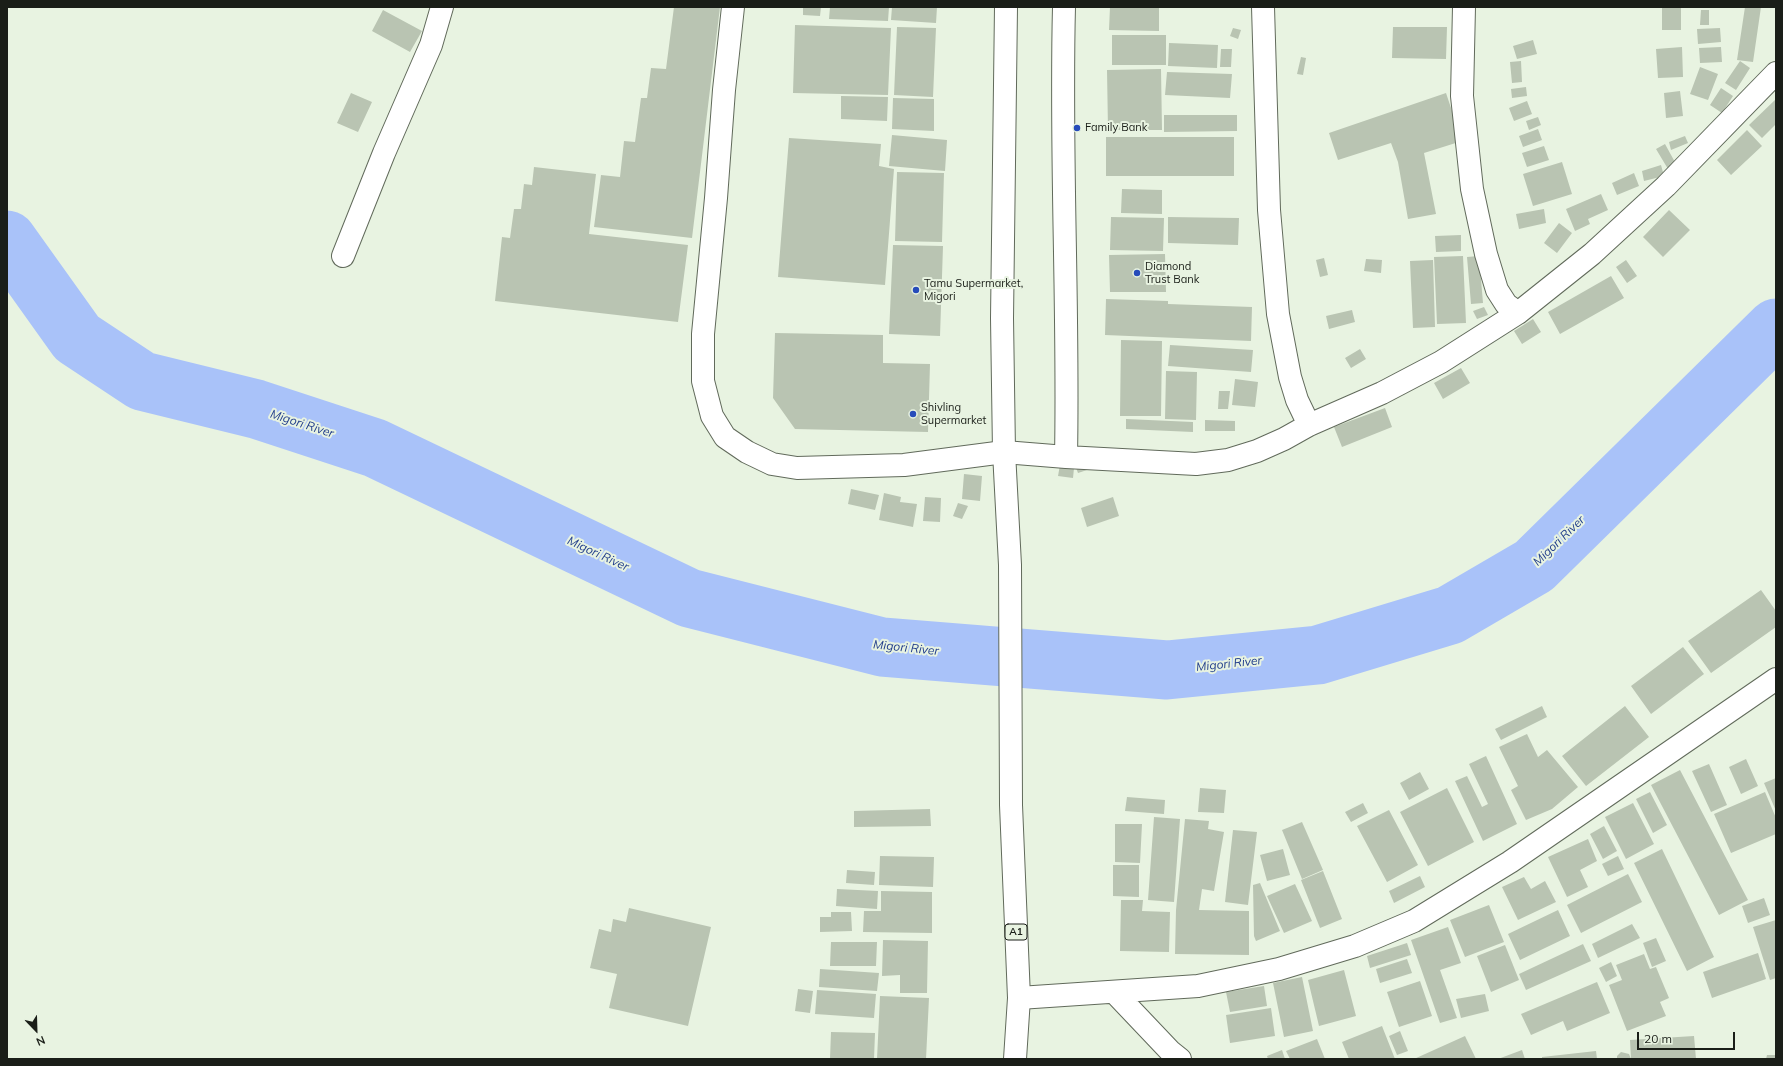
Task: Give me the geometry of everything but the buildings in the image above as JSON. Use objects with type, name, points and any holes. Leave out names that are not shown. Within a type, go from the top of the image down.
[{"type":"main road","points":[[343,256],[384,153],[432,45],[442,7]]},
{"type":"main road","points":[[733,7],[724,90],[716,198],[703,334],[703,381],[712,416],[725,437],[747,452],[772,464],[797,468],[904,465],[1004,452],[1196,464],[1228,460],[1270,445],[1309,425],[1382,393],[1441,362],[1518,313],[1592,254],[1666,186],[1776,73]]},
{"type":"main road","name":"A1","points":[[1006,7],[1002,310],[1004,452],[1010,565],[1011,805],[1019,998],[1016,1059]]},
{"type":"main road","points":[[1064,7],[1064,173],[1068,367],[1066,457]]},
{"type":"main road","points":[[1263,7],[1269,210],[1278,314],[1290,377],[1297,400],[1309,425]]},
{"type":"main road","points":[[1464,7],[1462,96],[1472,189],[1486,254],[1497,290],[1506,304],[1518,313]]},
{"type":"main road","points":[[1019,998],[1198,986],[1279,969],[1355,946],[1414,920],[1510,862],[1776,679]]},
{"type":"main road","points":[[1114,992],[1170,1051],[1180,1059]]},
{"type":"waterway","name":"Migori River","points":[[7,240],[77,338],[142,381],[256,409],[375,448],[689,598],[882,647],[1167,670],[1318,655],[1450,615],[1534,566],[1776,328]]},
{"type":"place","name":"Family Bank","points":[[1077,128]]},
{"type":"place","name":"Diamond Trust Bank","points":[[1137,273]]},
{"type":"place","name":"Tamu Supermarket, Migori","points":[[916,290]]},
{"type":"place","name":"Shivling Supermarket","points":[[913,414]]}]
